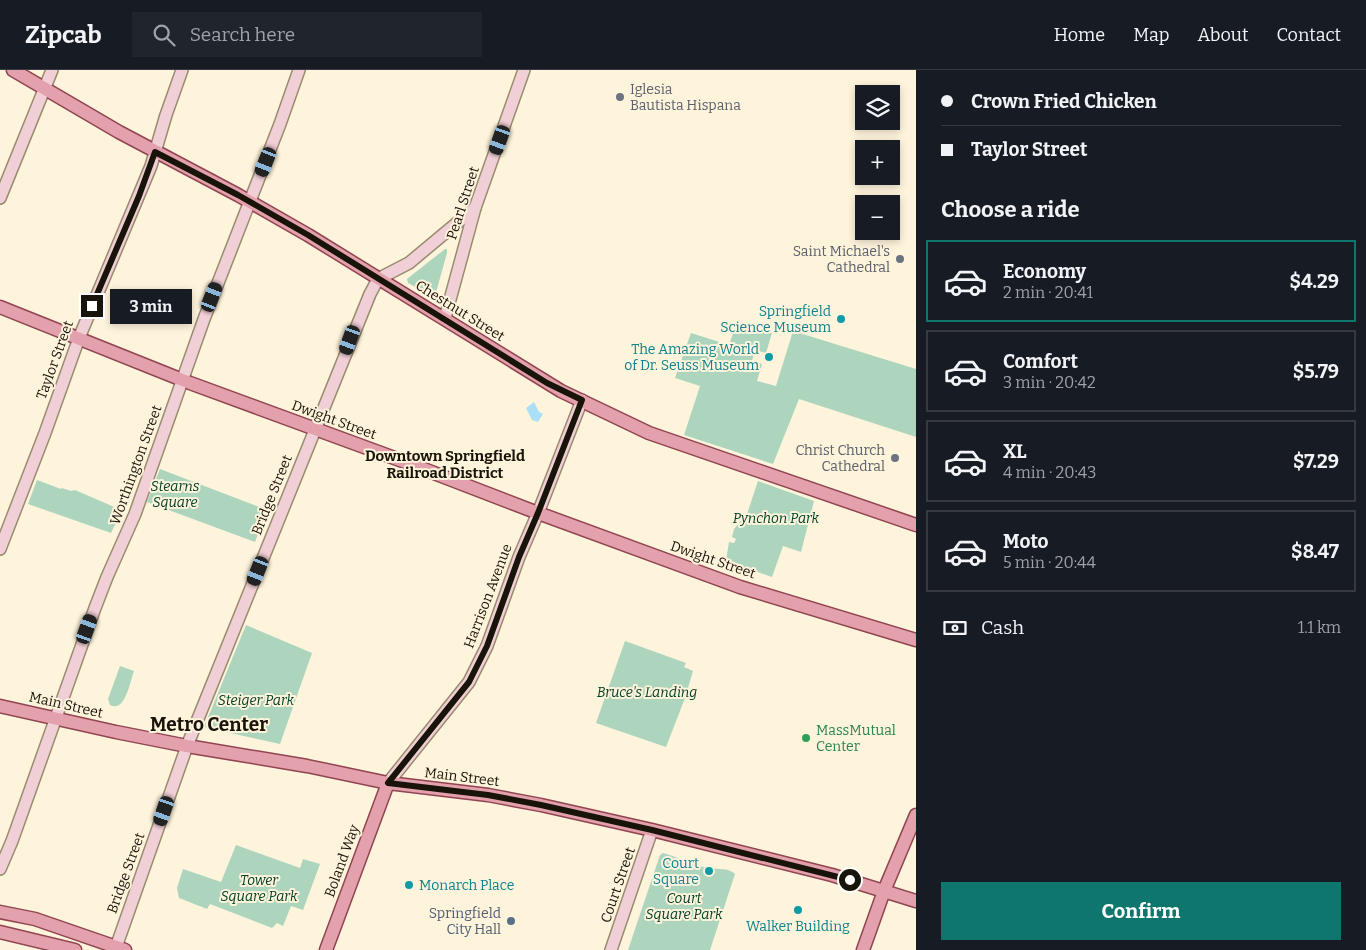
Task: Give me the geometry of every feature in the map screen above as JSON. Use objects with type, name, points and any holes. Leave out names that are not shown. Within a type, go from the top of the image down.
[{"type":"main road","name":"Chestnut Street","points":[[14,70],[155,152],[308,235],[445,318],[547,383],[649,433],[916,526]]},
{"type":"main road","points":[[0,198],[52,70]]},
{"type":"main road","name":"Taylor Street","points":[[0,550],[79,338],[139,196],[182,70]]},
{"type":"main road","name":"Worthington Street","points":[[0,869],[12,841],[107,577],[135,514],[182,380],[299,70]]},
{"type":"main road","name":"Pearl Street","points":[[445,318],[475,208],[518,92],[524,70]]},
{"type":"main road","points":[[378,279],[409,262],[475,208]]},
{"type":"main road","name":"Bridge Street","points":[[118,949],[187,746],[355,326],[378,279]]},
{"type":"main road","name":"Dwight Street","points":[[0,307],[182,380],[740,587],[916,640]]},
{"type":"main road","name":"Harrison Avenue","points":[[388,783],[469,682],[487,646],[519,557],[582,400]]},
{"type":"main road","name":"Main Street","points":[[0,706],[187,746],[307,766],[388,783],[507,798],[652,830],[832,875],[916,901]]},
{"type":"main road","name":"Boland Way","points":[[326,950],[388,783]]},
{"type":"main road","points":[[863,950],[884,891],[916,815]]},
{"type":"main road","name":"Court Street","points":[[611,950],[652,830]]},
{"type":"main road","points":[[0,912],[36,919],[118,949]]},
{"type":"main road","points":[[0,932],[75,950]]},
{"type":"green space","points":[[447,249],[447,253],[435,296],[433,297],[408,283],[407,279]]},
{"type":"green space","points":[[737,322],[772,333],[766,353],[755,350],[752,361],[762,364],[757,381],[776,386],[793,331],[916,369],[916,437],[799,399],[773,464],[684,435],[700,386],[675,378],[691,333],[729,345]]},
{"type":"green space","name":"Stearns Square","points":[[160,469],[267,510],[255,542],[147,502]]},
{"type":"green space","points":[[37,480],[61,489],[75,490],[119,509],[121,512],[111,533],[28,504]]},
{"type":"green space","name":"Pynchon Park","points":[[758,481],[814,501],[801,552],[783,546],[772,577],[726,561],[729,542],[734,543],[736,539],[732,537],[734,529],[747,514]]},
{"type":"green space","name":"Steiger Park","points":[[246,625],[312,653],[280,744],[204,727]]},
{"type":"green space","name":"Bruce's Landing","points":[[625,641],[686,663],[684,667],[693,671],[685,698],[666,747],[596,723]]},
{"type":"green space","points":[[120,666],[134,671],[123,701],[120,705],[115,706],[110,705],[108,699]]},
{"type":"green space","name":"Tower Square Park","points":[[236,845],[300,868],[303,859],[320,864],[303,910],[291,906],[283,926],[277,923],[272,928],[210,904],[207,909],[179,898],[177,888],[183,869],[221,882]]},
{"type":"green space","name":"Court Square Park","points":[[663,853],[697,865],[726,870],[735,874],[710,950],[628,950],[660,855]]},
{"type":"water","points":[[534,402],[539,412],[543,414],[538,422],[532,420],[526,408]]},
{"type":"place","name":"Iglesia Bautista Hispana","points":[[620,97]]},
{"type":"place","name":"Saint Michael's Cathedral","points":[[900,259]]},
{"type":"place","name":"Springfield Science Museum","points":[[841,319]]},
{"type":"place","name":"The Amazing World of Dr. Seuss Museum","points":[[769,357]]},
{"type":"place","name":"Christ Church Cathedral","points":[[895,458]]},
{"type":"place","name":"MassMutual Center","points":[[806,738]]},
{"type":"place","name":"Court Square","points":[[709,871]]},
{"type":"place","name":"Monarch Place","points":[[409,885]]},
{"type":"place","name":"Walker Building","points":[[798,910]]},
{"type":"place","name":"Springfield City Hall","points":[[511,921]]},
{"type":"district","name":"Downtown Springfield Railroad District","points":[[445,464]]},
{"type":"district","name":"Metro Center","points":[[209,724]]},
{"type":"route","points":[[92,306],[139,196],[155,152],[238,195],[308,235],[445,318],[547,383],[582,400],[519,557],[487,646],[469,682],[388,783],[488,795],[541,805],[652,830],[850,880]]}]
